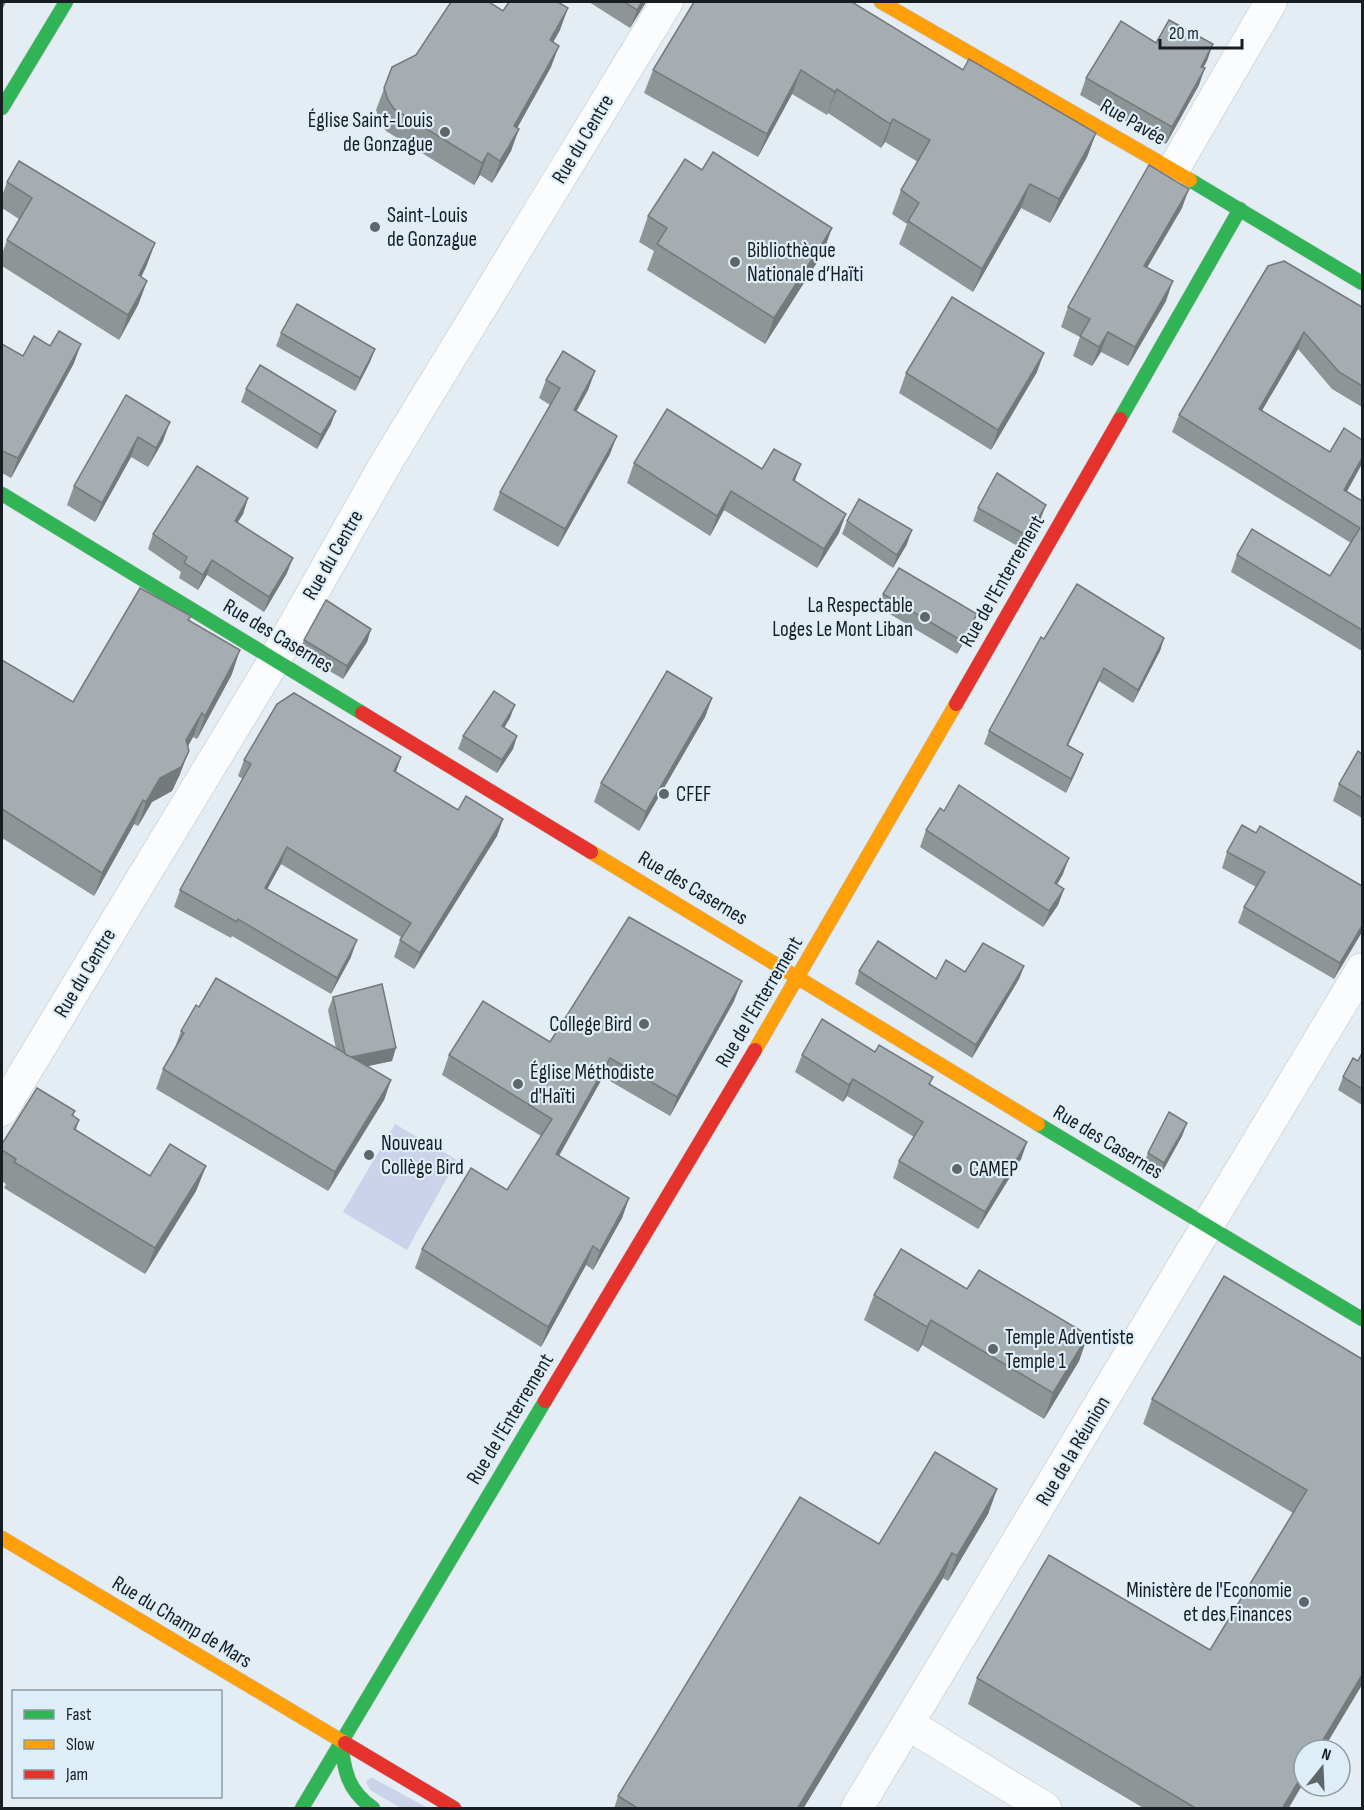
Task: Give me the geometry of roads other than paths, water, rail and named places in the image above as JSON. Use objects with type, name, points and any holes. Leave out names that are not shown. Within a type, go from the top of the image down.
[{"type":"street","points":[[2,108],[66,2]]},
{"type":"street","name":"Rue du Centre","points":[[2,1110],[275,658],[386,463],[667,2]]},
{"type":"street","name":"Rue Pavée","points":[[881,2],[1173,170],[1362,283]]},
{"type":"street","points":[[1173,170],[1271,2]]},
{"type":"street","name":"Rue de l'Enterrement","points":[[303,1809],[799,977],[1240,210]]},
{"type":"street","name":"Rue des Casernes","points":[[2,494],[1362,1319]]},
{"type":"street","name":"Rue de la Réunion","points":[[857,1809],[1362,969]]},
{"type":"street","name":"Rue du Champ de Mars","points":[[2,1538],[454,1809]]},
{"type":"street","points":[[908,1724],[1045,1809]]},
{"type":"street","points":[[341,1742],[348,1785],[357,1797],[373,1809]]},
{"type":"place","name":"Église Saint-Louis de Gonzague","points":[[445,132]]},
{"type":"place","name":"Saint-Louis de Gonzague","points":[[375,227]]},
{"type":"place","name":"Bibliothèque Nationale d’Haïti","points":[[735,262]]},
{"type":"place","name":"La Respectable Loges Le Mont Liban","points":[[925,617]]},
{"type":"place","name":"CFEF","points":[[664,794]]},
{"type":"place","name":"College Bird","points":[[644,1024]]},
{"type":"place","name":"Église Méthodiste d'Haïti","points":[[518,1084]]},
{"type":"place","name":"Nouveau Collège Bird","points":[[369,1155]]},
{"type":"place","name":"CAMEP","points":[[957,1169]]},
{"type":"place","name":"Temple Adventiste Temple 1","points":[[993,1349]]},
{"type":"place","name":"Ministère de l'Economie et des Finances","points":[[1304,1602]]}]
